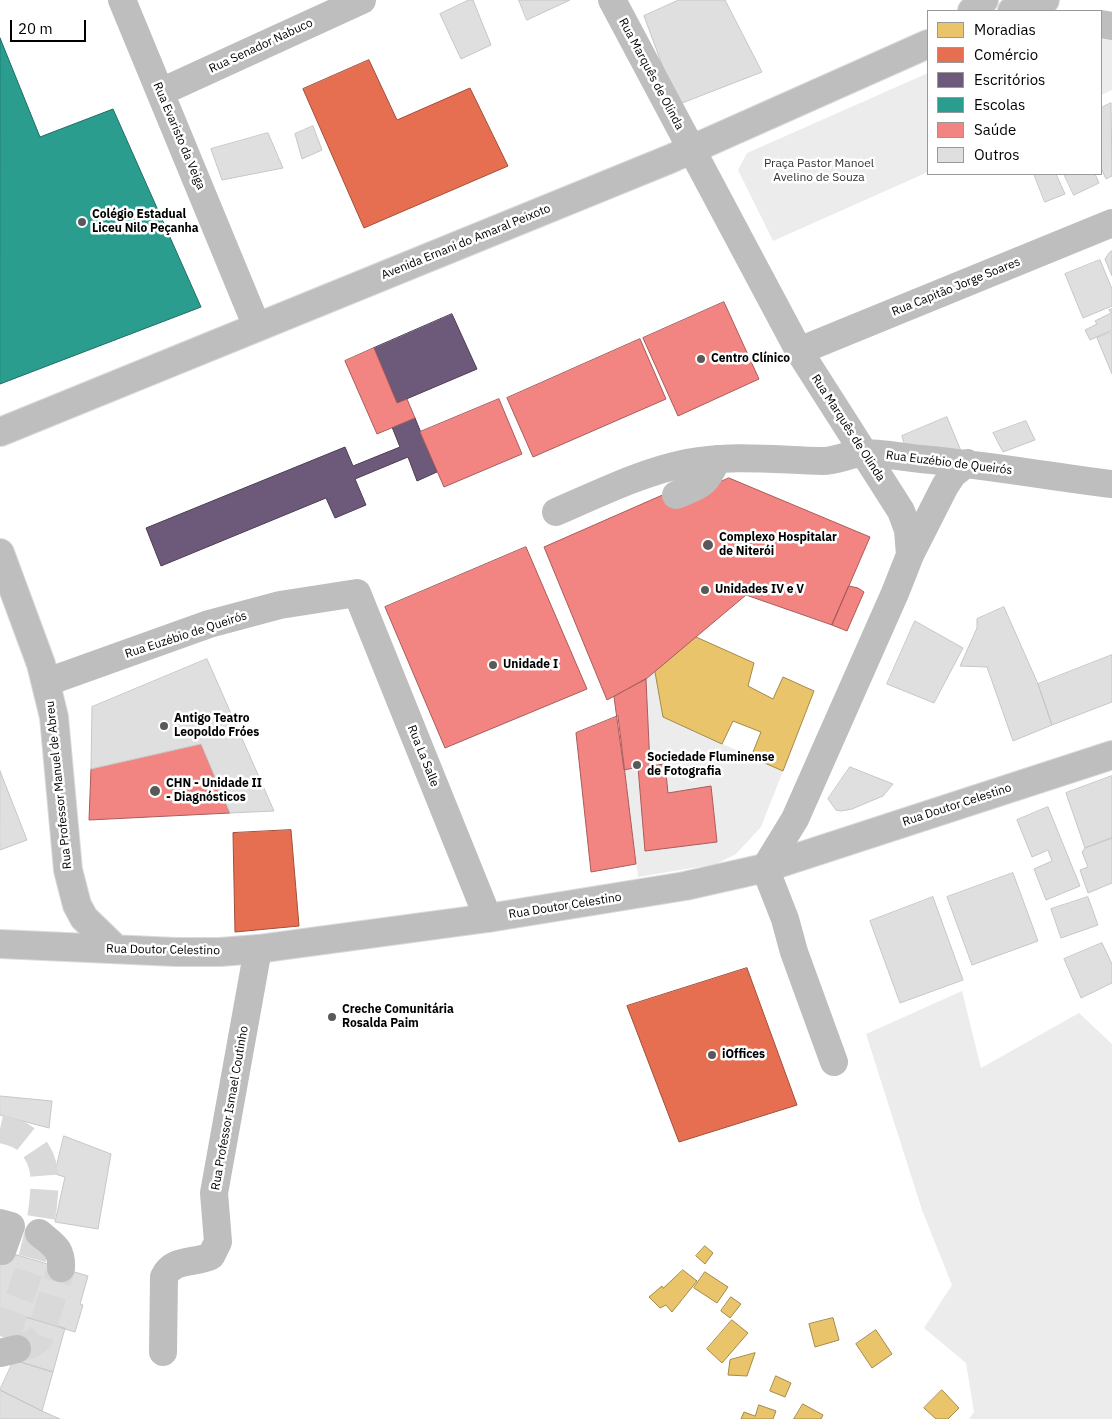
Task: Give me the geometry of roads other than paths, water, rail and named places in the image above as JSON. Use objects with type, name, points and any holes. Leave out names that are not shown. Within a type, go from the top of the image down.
[{"type":"street","name":"Rua Evaristo da Veiga","points":[[122,0],[257,327]]},
{"type":"street","name":"Rua Senador Nabuco","points":[[160,92],[362,0]]},
{"type":"street","name":"Rua Marquês de Olinda","points":[[612,0],[799,352],[862,453],[901,511],[908,530],[910,555],[794,819],[765,868]]},
{"type":"street","points":[[973,10],[984,0]]},
{"type":"street","points":[[1015,10],[1045,0]]},
{"type":"street","name":"Avenida Ernani do Amaral Peixoto","points":[[0,432],[691,150],[927,44]]},
{"type":"street","name":"Rua Capitão Jorge Soares","points":[[799,352],[1112,223]]},
{"type":"street","points":[[0,452],[29,421]]},
{"type":"street","name":"Rua Euzébio de Queirós","points":[[556,512],[650,474],[688,463],[716,460],[774,458],[828,461],[844,459],[862,453],[967,463],[1099,483]]},
{"type":"street","points":[[676,496],[704,482],[710,475],[716,460]]},
{"type":"street","points":[[910,555],[945,486],[953,474],[967,463]]},
{"type":"street","points":[[1099,483],[1112,470]]},
{"type":"street","name":"Rua Professor Manuel de Abreu","points":[[0,553],[47,682],[54,718],[68,870],[73,894],[84,918],[116,949]]},
{"type":"street","name":"Rua Euzébio de Queirós","points":[[47,682],[209,624],[280,605],[357,593]]},
{"type":"street","name":"Rua La Salle","points":[[357,593],[488,918]]},
{"type":"street","name":"Rua Doutor Celestino","points":[[0,944],[176,952],[220,952],[258,949],[488,918],[685,886],[765,868],[1112,754]]},
{"type":"street","points":[[765,868],[785,919],[794,952],[834,1062]]},
{"type":"street","name":"Rua Professor Ismael Coutinho","points":[[163,1352],[164,1277],[168,1268],[178,1263],[211,1256],[218,1242],[214,1193],[258,949]]},
{"type":"street","points":[[0,1223],[11,1226],[2,1251]]},
{"type":"street","points":[[39,1234],[58,1249],[62,1258],[61,1268]]},
{"type":"tunnel","points":[[0,1129],[22,1136],[33,1146],[42,1164],[45,1182],[40,1224],[32,1260],[0,1348]]},
{"type":"tunnel","points":[[17,1349],[32,1344],[40,1337],[61,1268]]},
{"type":"place","name":"Colégio Estadual Liceu Nilo Peçanha","points":[[82,222]]},
{"type":"place","name":"Centro Clínico","points":[[701,359]]},
{"type":"place","name":"Complexo Hospitalar de Niterói","points":[[708,545]]},
{"type":"place","name":"Unidades IV e V","points":[[705,590]]},
{"type":"place","name":"Unidade I","points":[[493,665]]},
{"type":"place","name":"Antigo Teatro Leopoldo Fróes","points":[[164,726]]},
{"type":"place","name":"Sociedade Fluminense de Fotografia","points":[[637,765]]},
{"type":"place","name":"CHN - Unidade II - Diagnósticos","points":[[155,791]]},
{"type":"place","name":"Creche Comunitária Rosalda Paim","points":[[332,1017]]},
{"type":"place","name":"iOffices","points":[[712,1055]]},
{"type":"park label","name":"Praça Pastor Manoel Avelino de Souza","points":[[819,171]]}]
